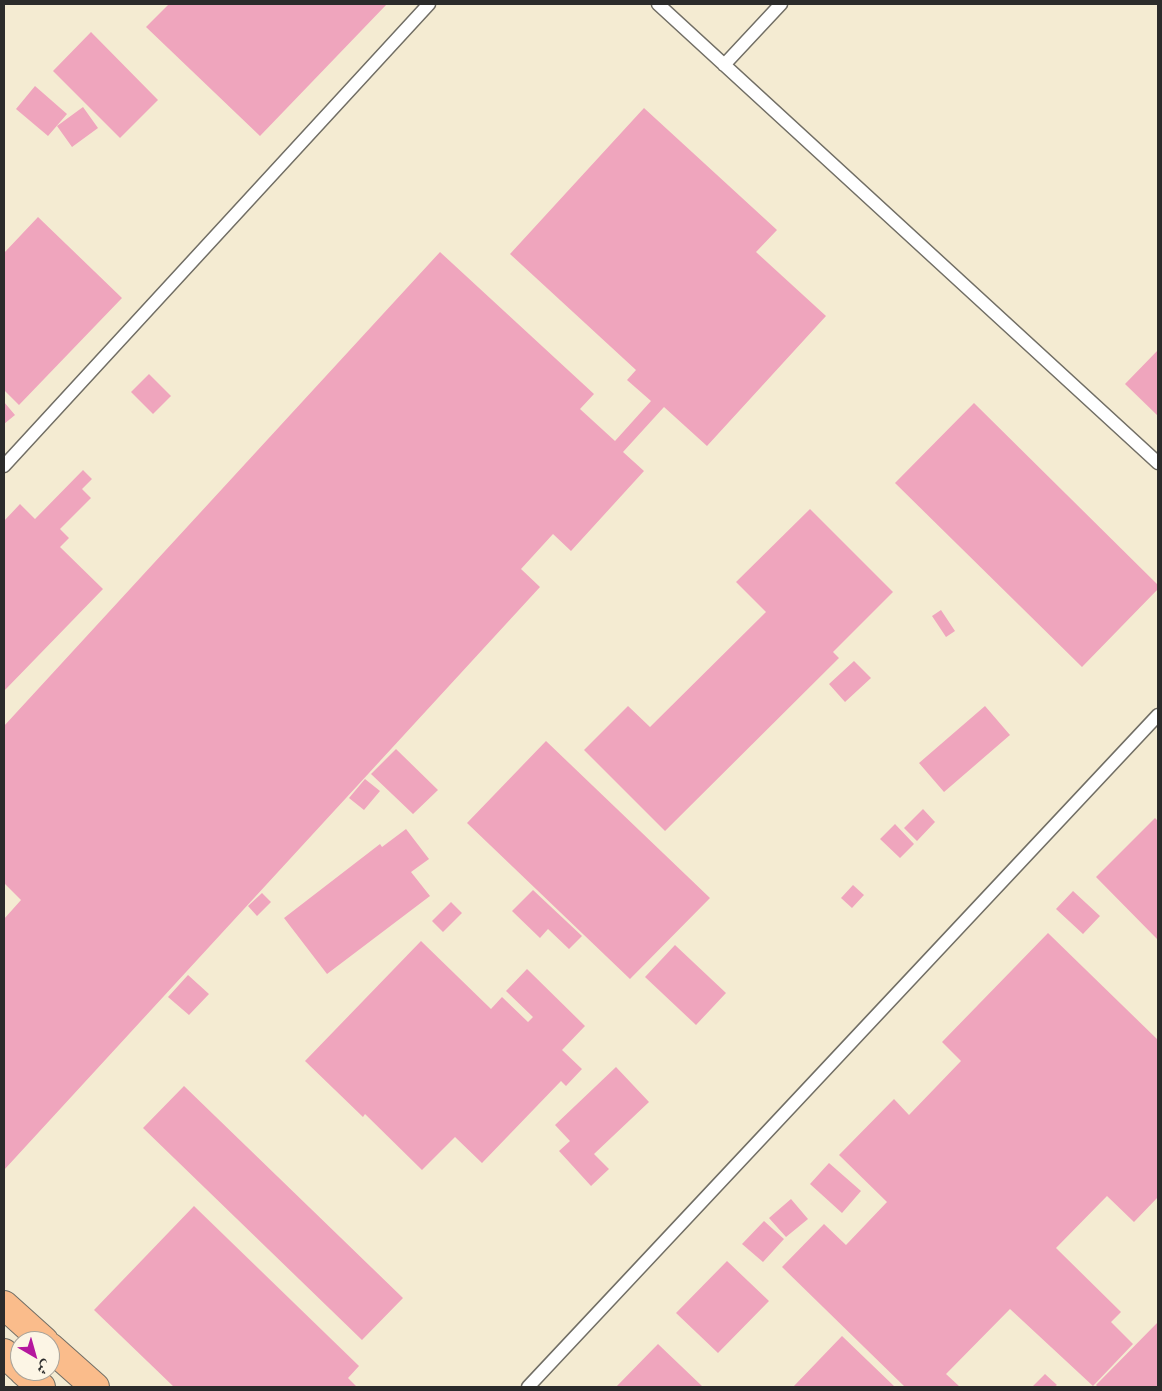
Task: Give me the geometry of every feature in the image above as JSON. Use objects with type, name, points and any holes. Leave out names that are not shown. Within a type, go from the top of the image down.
[{"type":"main road","points":[[4,1305],[33,1331]]},
{"type":"main road","points":[[60,1356],[95,1387]]},
{"type":"lane","points":[[4,466],[429,4]]},
{"type":"lane","points":[[658,4],[1158,463]]},
{"type":"lane","points":[[724,65],[781,4]]},
{"type":"lane","points":[[528,1387],[1158,715]]},
{"type":"building","points":[[169,4],[387,4],[260,136],[146,27]]},
{"type":"building","points":[[91,32],[158,100],[120,138],[53,71]]},
{"type":"building","points":[[35,86],[67,114],[48,136],[16,109]]},
{"type":"building","points":[[83,107],[98,128],[72,147],[57,126]]},
{"type":"building","points":[[644,108],[777,230],[756,252],[826,316],[707,446],[664,407],[623,452],[644,471],[571,551],[553,534],[521,569],[540,587],[4,1170],[4,919],[21,900],[4,883],[4,726],[440,252],[594,394],[580,409],[615,441],[651,401],[627,380],[636,370],[510,254]]},
{"type":"building","points":[[38,217],[122,298],[19,405],[4,390],[4,253]]},
{"type":"building","points":[[1158,350],[1158,416],[1125,384]]},
{"type":"building","points":[[149,374],[171,396],[153,414],[131,392]]},
{"type":"building","points":[[4,402],[15,415],[4,424]]},
{"type":"building","points":[[974,403],[1158,585],[1158,589],[1082,667],[895,483]]},
{"type":"building","points":[[83,470],[92,479],[82,489],[91,498],[60,529],[69,538],[60,547],[103,589],[4,691],[4,521],[20,504],[35,519]]},
{"type":"building","points":[[810,509],[893,592],[833,652],[839,658],[665,831],[584,750],[628,706],[650,727],[766,612],[736,582]]},
{"type":"building","points":[[941,610],[955,631],[946,637],[932,616]]},
{"type":"building","points":[[854,661],[871,678],[845,702],[829,684]]},
{"type":"building","points":[[985,706],[1010,735],[944,792],[919,763]]},
{"type":"building","points":[[546,741],[710,898],[630,979],[467,823]]},
{"type":"building","points":[[396,749],[438,790],[413,814],[371,774]]},
{"type":"building","points":[[365,779],[380,791],[364,810],[349,798]]},
{"type":"building","points":[[923,809],[935,822],[917,841],[904,828]]},
{"type":"building","points":[[1155,818],[1158,821],[1158,940],[1096,877]]},
{"type":"building","points":[[895,824],[914,844],[900,858],[880,839]]},
{"type":"building","points":[[406,829],[429,859],[411,872],[430,896],[327,974],[284,918],[380,844],[382,847]]},
{"type":"building","points":[[853,885],[864,895],[852,908],[841,898]]},
{"type":"building","points":[[533,890],[582,936],[569,949],[548,929],[540,938],[512,911]]},
{"type":"building","points":[[1073,891],[1100,916],[1083,934],[1056,909]]},
{"type":"building","points":[[262,893],[271,902],[257,916],[248,906]]},
{"type":"building","points":[[451,902],[462,913],[443,932],[432,921]]},
{"type":"building","points":[[1048,933],[1158,1040],[1158,1197],[1134,1222],[1107,1196],[1056,1248],[1121,1312],[1111,1322],[1133,1344],[1093,1386],[1010,1309],[946,1374],[960,1387],[905,1387],[782,1267],[824,1224],[846,1245],[887,1202],[839,1155],[894,1099],[909,1115],[961,1061],[942,1042]]},
{"type":"building","points":[[421,941],[491,1009],[502,997],[528,1022],[533,1017],[506,991],[527,969],[585,1026],[562,1050],[582,1069],[566,1086],[561,1081],[482,1163],[455,1137],[422,1170],[365,1114],[363,1117],[305,1061]]},
{"type":"building","points":[[675,945],[726,993],[696,1025],[645,977]]},
{"type":"building","points":[[188,975],[209,994],[189,1015],[168,997]]},
{"type":"building","points":[[616,1067],[649,1102],[594,1154],[609,1169],[591,1186],[559,1151],[570,1141],[555,1125]]},
{"type":"building","points":[[184,1086],[403,1298],[362,1340],[143,1128]]},
{"type":"building","points":[[829,1163],[861,1191],[842,1213],[810,1184]]},
{"type":"building","points":[[791,1199],[808,1219],[786,1237],[769,1218]]},
{"type":"building","points":[[194,1206],[359,1366],[348,1378],[357,1387],[174,1387],[94,1310]]},
{"type":"building","points":[[764,1221],[784,1239],[763,1262],[742,1244]]},
{"type":"building","points":[[727,1261],[769,1301],[718,1353],[676,1313]]},
{"type":"building","points":[[1158,1322],[1158,1387],[1098,1387],[1096,1385]]},
{"type":"building","points":[[842,1336],[895,1387],[793,1387]]},
{"type":"building","points":[[658,1344],[703,1387],[616,1387]]},
{"type":"building","points":[[1045,1374],[1057,1385],[1054,1387],[1032,1387]]}]
